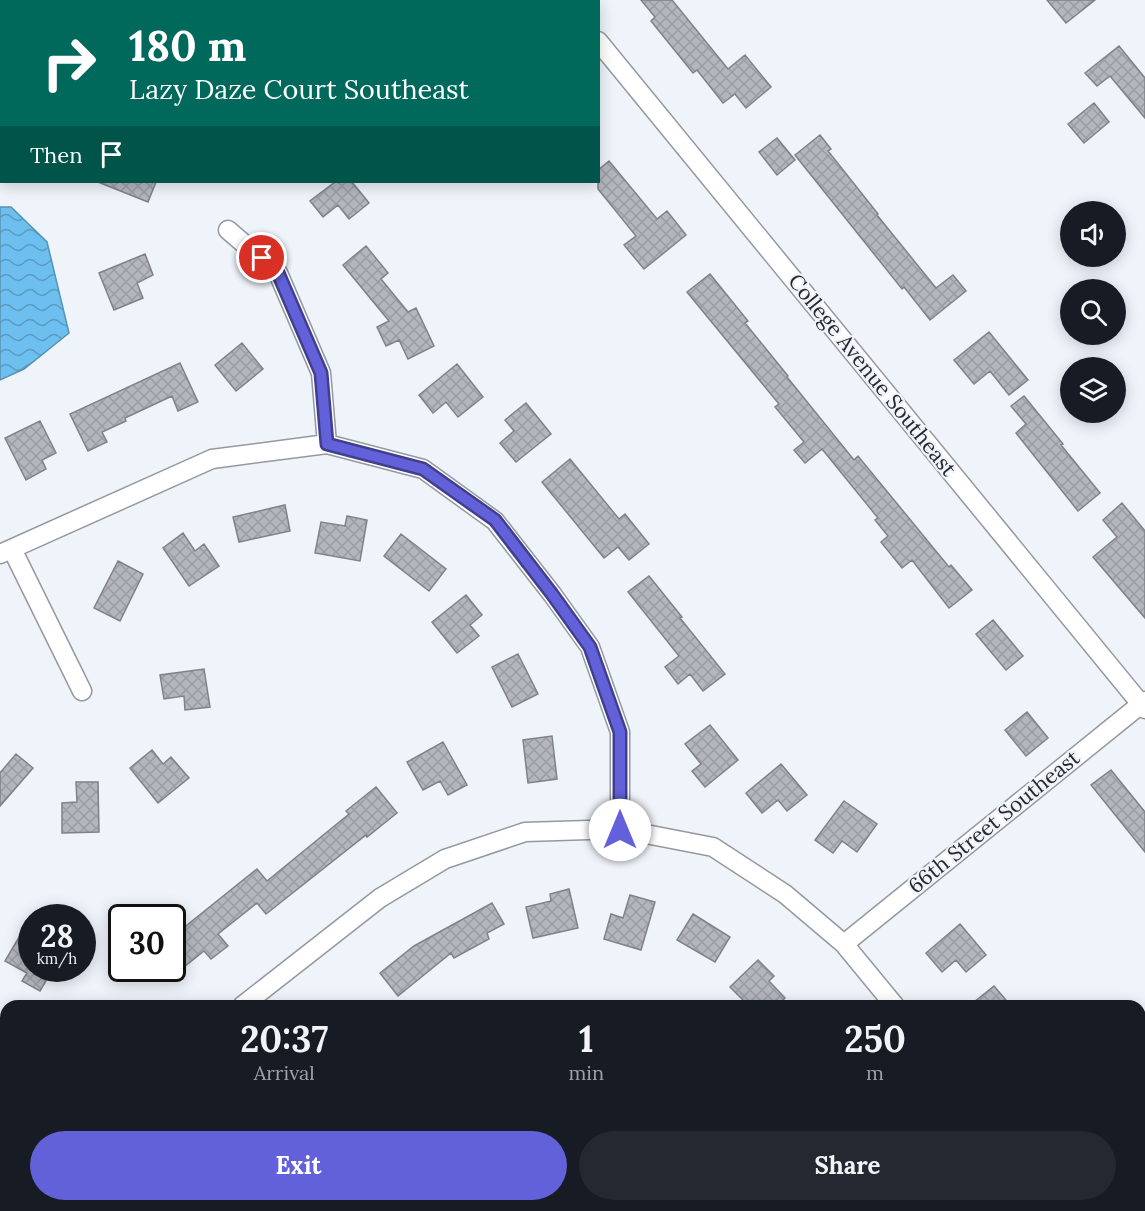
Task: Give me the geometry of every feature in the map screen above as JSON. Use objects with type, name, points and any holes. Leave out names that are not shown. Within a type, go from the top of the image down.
[{"type":"street","name":"College Avenue Southeast","points":[[600,43],[1144,705]]},
{"type":"street","points":[[228,230],[278,273],[321,373],[327,444]]},
{"type":"street","points":[[82,691],[6,551],[212,459],[327,444],[423,469],[495,520],[552,594],[590,647],[620,732],[620,830]]},
{"type":"street","name":"66th Street Southeast","points":[[844,944],[1144,705]]},
{"type":"street","points":[[250,1000],[380,898],[445,860],[525,832],[620,830],[713,847],[785,894],[844,944],[890,1000]]},
{"type":"water","points":[[0,207],[11,207],[47,242],[69,333],[24,369],[0,380]]},
{"type":"building","points":[[641,0],[672,0],[728,69],[745,55],[771,87],[746,108],[735,94],[723,103],[697,70],[693,73],[651,21],[655,17]]},
{"type":"building","points":[[1047,0],[1095,0],[1066,23]]},
{"type":"building","points":[[1119,46],[1145,78],[1145,118],[1110,76],[1097,86],[1085,73]]},
{"type":"building","points":[[1094,103],[1109,122],[1084,143],[1068,124]]},
{"type":"building","points":[[820,135],[831,149],[828,151],[936,288],[953,275],[966,291],[930,320],[904,287],[902,289],[795,155]]},
{"type":"building","points":[[777,138],[795,160],[777,175],[759,152]]},
{"type":"building","points":[[609,161],[657,219],[667,211],[686,235],[644,269],[624,245],[636,236],[598,189],[600,168]]},
{"type":"building","points":[[100,183],[156,183],[148,202]]},
{"type":"building","points":[[334,183],[353,183],[369,203],[349,219],[338,205],[323,217],[310,201]]},
{"type":"building","points":[[366,246],[388,273],[381,279],[408,312],[416,308],[434,346],[408,359],[399,340],[386,346],[377,327],[389,321],[343,265]]},
{"type":"building","points":[[145,254],[153,275],[137,283],[143,298],[114,310],[99,273]]},
{"type":"building","points":[[710,274],[748,321],[745,323],[854,460],[858,456],[949,567],[951,565],[972,590],[949,608],[912,560],[902,568],[881,542],[888,536],[875,520],[878,518],[822,449],[805,463],[794,450],[804,442],[775,407],[779,404],[687,292]]},
{"type":"building","points":[[989,332],[1028,380],[1009,395],[990,371],[974,384],[954,360]]},
{"type":"building","points":[[242,343],[263,369],[236,391],[215,365]]},
{"type":"building","points":[[180,363],[198,402],[178,411],[172,396],[125,418],[126,421],[102,432],[107,442],[88,451],[70,414]]},
{"type":"building","points":[[457,364],[483,397],[458,417],[446,402],[433,413],[419,395]]},
{"type":"building","points":[[1024,396],[1100,493],[1078,511],[1016,433],[1026,424],[1011,406]]},
{"type":"building","points":[[526,403],[551,434],[516,462],[500,443],[514,431],[505,420]]},
{"type":"building","points":[[40,421],[56,453],[42,460],[46,469],[26,480],[5,438]]},
{"type":"building","points":[[570,459],[619,519],[625,514],[649,544],[629,560],[618,547],[604,558],[542,482]]},
{"type":"building","points":[[1122,503],[1145,531],[1145,618],[1093,557],[1117,537],[1103,520]]},
{"type":"building","points":[[285,505],[290,531],[239,542],[233,517]]},
{"type":"building","points":[[347,516],[367,520],[360,561],[315,553],[321,522],[345,526]]},
{"type":"building","points":[[183,533],[195,551],[204,544],[219,566],[189,586],[163,548]]},
{"type":"building","points":[[401,534],[446,569],[429,591],[384,556]]},
{"type":"building","points":[[118,561],[143,574],[120,621],[94,608]]},
{"type":"building","points":[[649,576],[725,674],[703,691],[690,674],[678,684],[665,667],[679,656],[628,592]]},
{"type":"building","points":[[466,595],[482,615],[470,625],[479,636],[457,653],[432,622]]},
{"type":"building","points":[[993,620],[1023,656],[1006,670],[976,634]]},
{"type":"building","points":[[518,654],[538,694],[512,707],[492,667]]},
{"type":"building","points":[[204,669],[210,707],[185,710],[184,696],[164,699],[160,675]]},
{"type":"building","points":[[1027,712],[1048,738],[1026,756],[1005,730]]},
{"type":"building","points":[[710,725],[738,760],[705,787],[692,771],[701,764],[685,744]]},
{"type":"building","points":[[552,736],[557,779],[528,783],[523,740]]},
{"type":"building","points":[[443,742],[467,785],[448,795],[440,781],[423,790],[407,762]]},
{"type":"building","points":[[152,750],[163,764],[171,757],[189,778],[158,803],[130,768]]},
{"type":"building","points":[[16,754],[33,768],[0,806],[0,773]]},
{"type":"building","points":[[781,764],[807,795],[787,811],[778,800],[762,813],[746,793]]},
{"type":"building","points":[[1111,770],[1145,812],[1145,852],[1091,785]]},
{"type":"building","points":[[76,782],[98,782],[99,832],[62,833],[62,803],[77,802]]},
{"type":"building","points":[[376,787],[397,813],[266,914],[257,903],[218,934],[228,946],[211,959],[204,951],[186,965],[186,926],[257,869],[267,881],[349,814],[346,811]]},
{"type":"building","points":[[844,801],[877,824],[857,852],[842,841],[833,853],[815,840]]},
{"type":"building","points":[[569,889],[578,928],[533,938],[526,907],[551,901],[550,894]]},
{"type":"building","points":[[630,895],[655,902],[641,950],[604,939],[611,914],[623,918]]},
{"type":"building","points":[[492,903],[504,924],[487,933],[489,939],[454,958],[451,953],[398,996],[380,973],[414,946]]},
{"type":"building","points":[[693,914],[730,937],[715,962],[677,940]]},
{"type":"building","points":[[960,924],[986,955],[966,972],[956,960],[942,972],[926,953]]},
{"type":"building","points":[[18,939],[18,968],[5,961]]},
{"type":"building","points":[[758,960],[774,976],[769,981],[785,998],[783,1000],[743,1000],[730,987]]},
{"type":"building","points":[[24,982],[45,982],[40,991]]},
{"type":"building","points":[[994,986],[1006,1000],[976,1000]]},
{"type":"route","points":[[262,258],[278,273],[321,373],[327,444],[423,469],[495,520],[590,647],[620,732],[620,830]]}]
